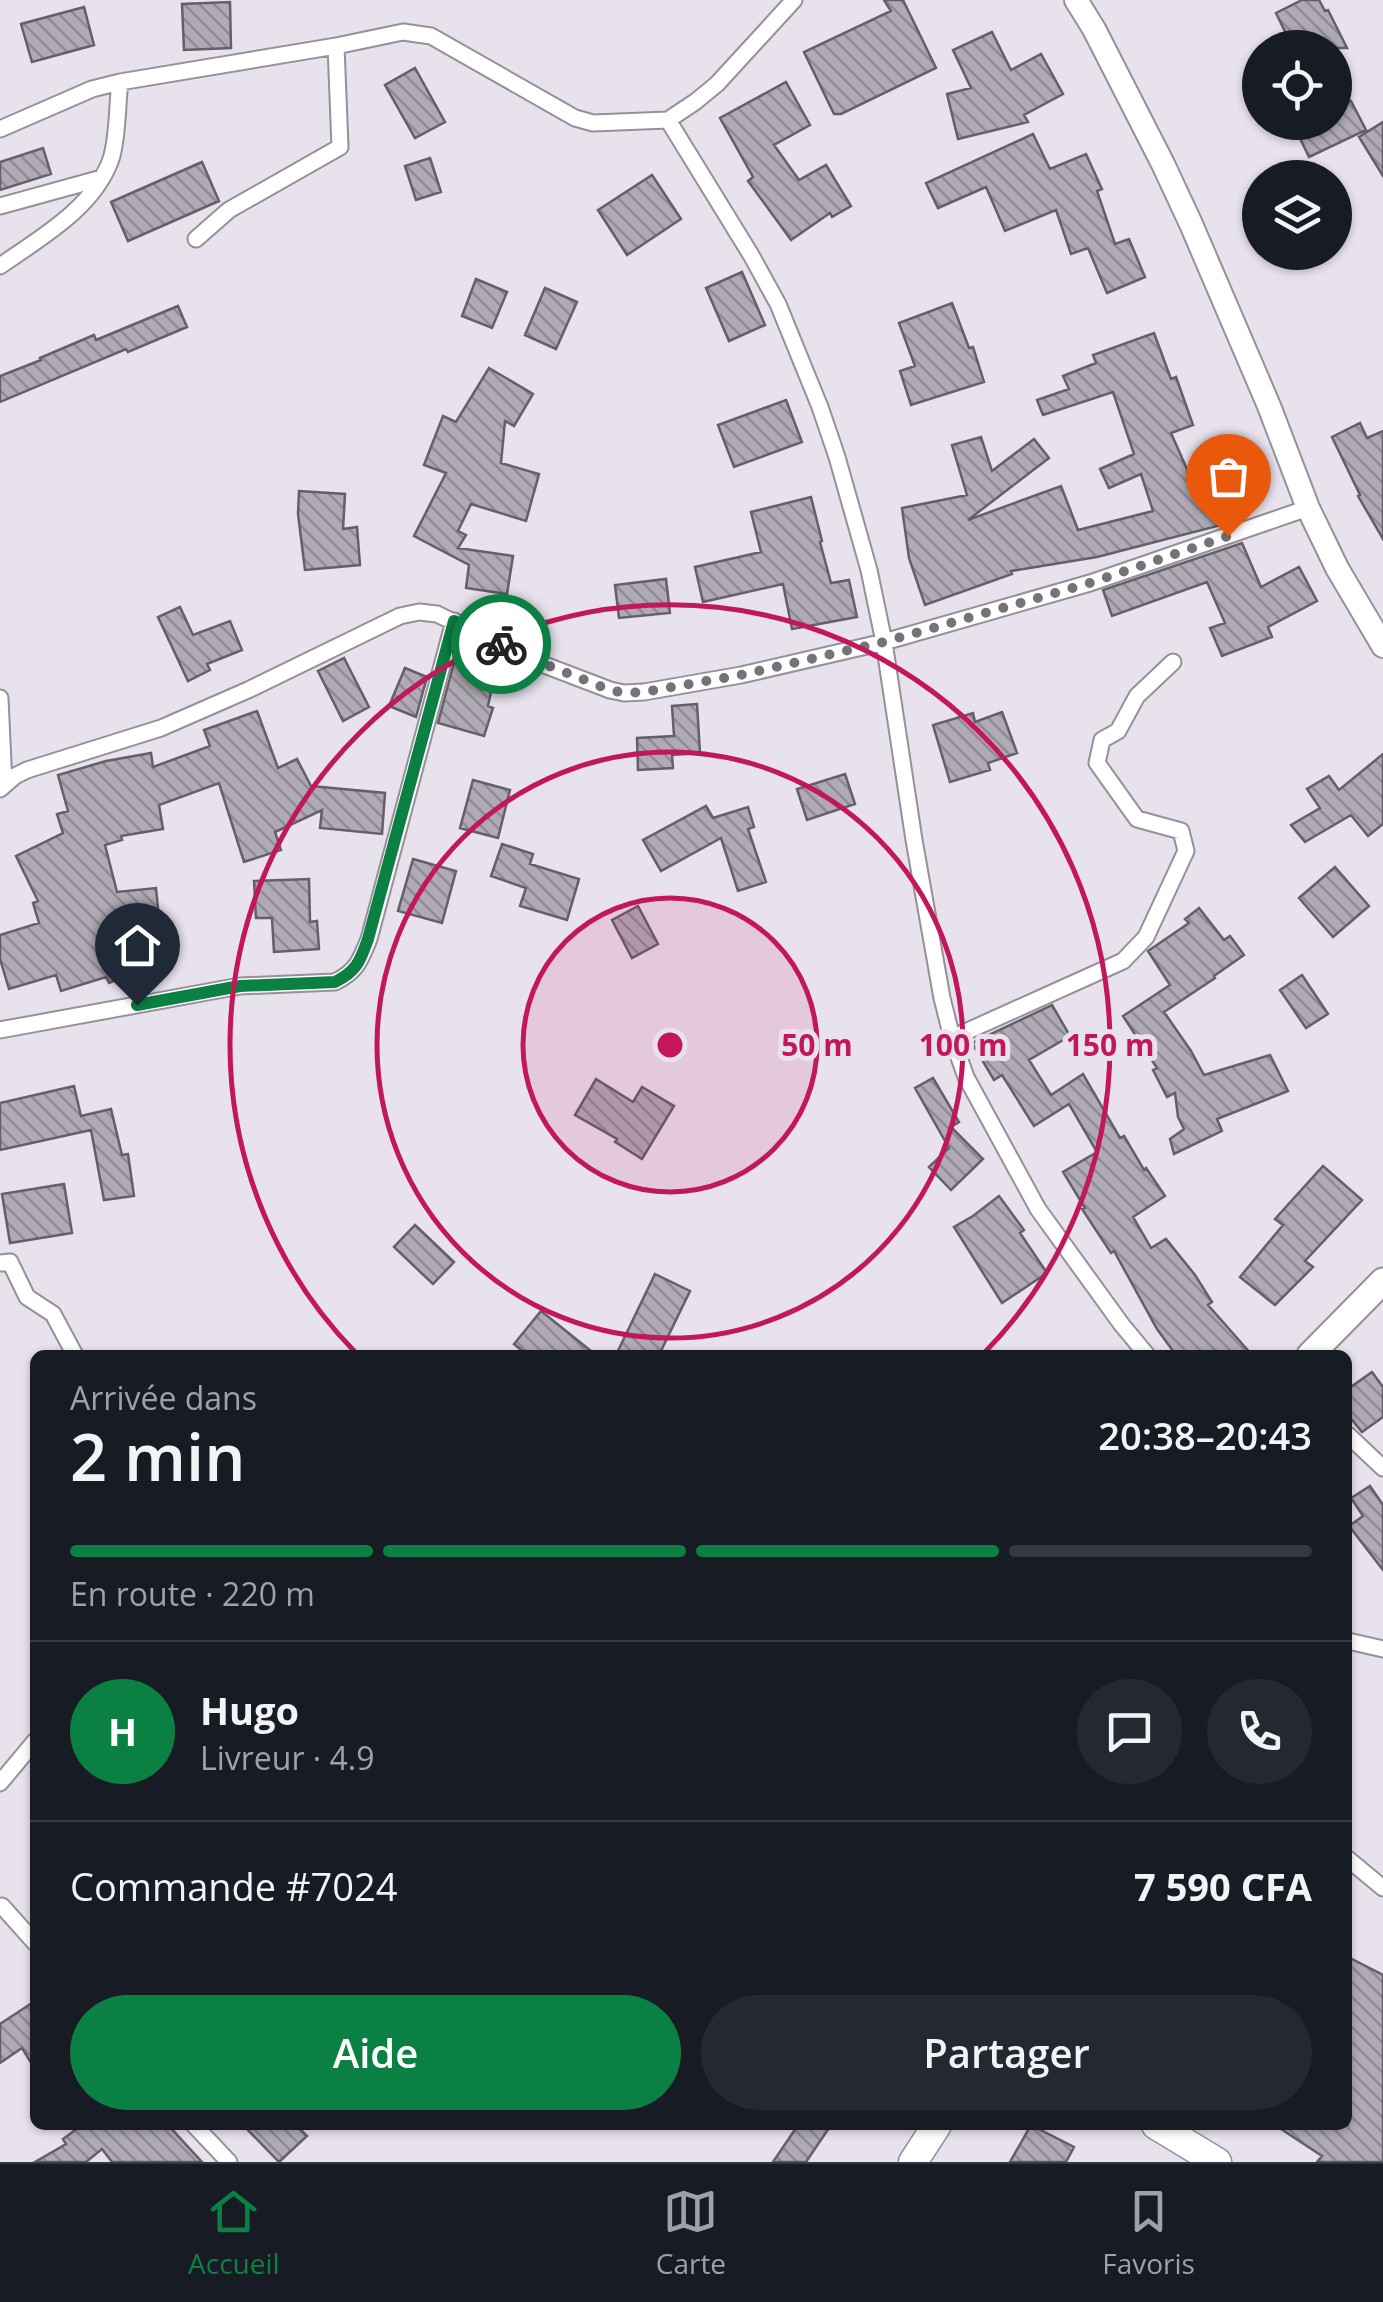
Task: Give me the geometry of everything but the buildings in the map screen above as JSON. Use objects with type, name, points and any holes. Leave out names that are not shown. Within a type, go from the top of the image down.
[{"type":"highway","points":[[913,2162],[934,2130]]},
{"type":"highway","points":[[1164,2130],[1217,2162]]},
{"type":"main road","points":[[1315,1350],[1383,1281]]},
{"type":"street","points":[[0,129],[92,89],[120,82],[403,32],[431,36],[575,118],[593,123],[668,120],[716,84],[794,0]]},
{"type":"street","points":[[1076,0],[1192,224],[1308,508],[1337,568],[1383,646]]},
{"type":"street","points":[[196,239],[229,210],[340,147],[336,46]]},
{"type":"street","points":[[0,266],[66,221],[102,178],[112,156],[120,82]]},
{"type":"street","points":[[668,120],[778,304],[837,457],[869,570],[942,998],[966,1076],[1038,1209],[1143,1350]]},
{"type":"street","points":[[0,206],[102,178]]},
{"type":"street","points":[[2,787],[27,770],[161,728],[400,616],[436,614],[610,690],[644,692],[741,675],[884,642],[1090,583],[1308,508]]},
{"type":"street","points":[[0,1030],[240,986],[335,982],[349,975],[360,963],[368,939],[454,621]]},
{"type":"street","points":[[952,1038],[1123,962],[1146,938],[1186,852],[1181,830],[1137,818],[1097,763],[1102,740],[1118,731],[1137,696],[1173,662]]},
{"type":"street","points":[[0,698],[2,787]]},
{"type":"street","points":[[0,1262],[10,1262],[27,1297],[53,1314],[72,1350]]},
{"type":"street","points":[[1352,1440],[1383,1468]]},
{"type":"street","points":[[1352,1642],[1383,1650]]},
{"type":"street","points":[[0,1782],[30,1747]]},
{"type":"street","points":[[1352,1862],[1383,1888]]},
{"type":"street","points":[[2,1906],[30,1937]]},
{"type":"street","points":[[199,2130],[228,2162]]},
{"type":"way so far","points":[[501,644],[610,690],[644,692],[741,675],[884,642],[1090,583],[1228,536]]},
{"type":"route","points":[[137,1005],[240,986],[335,982],[349,975],[360,963],[368,939],[454,621],[501,644]]}]
